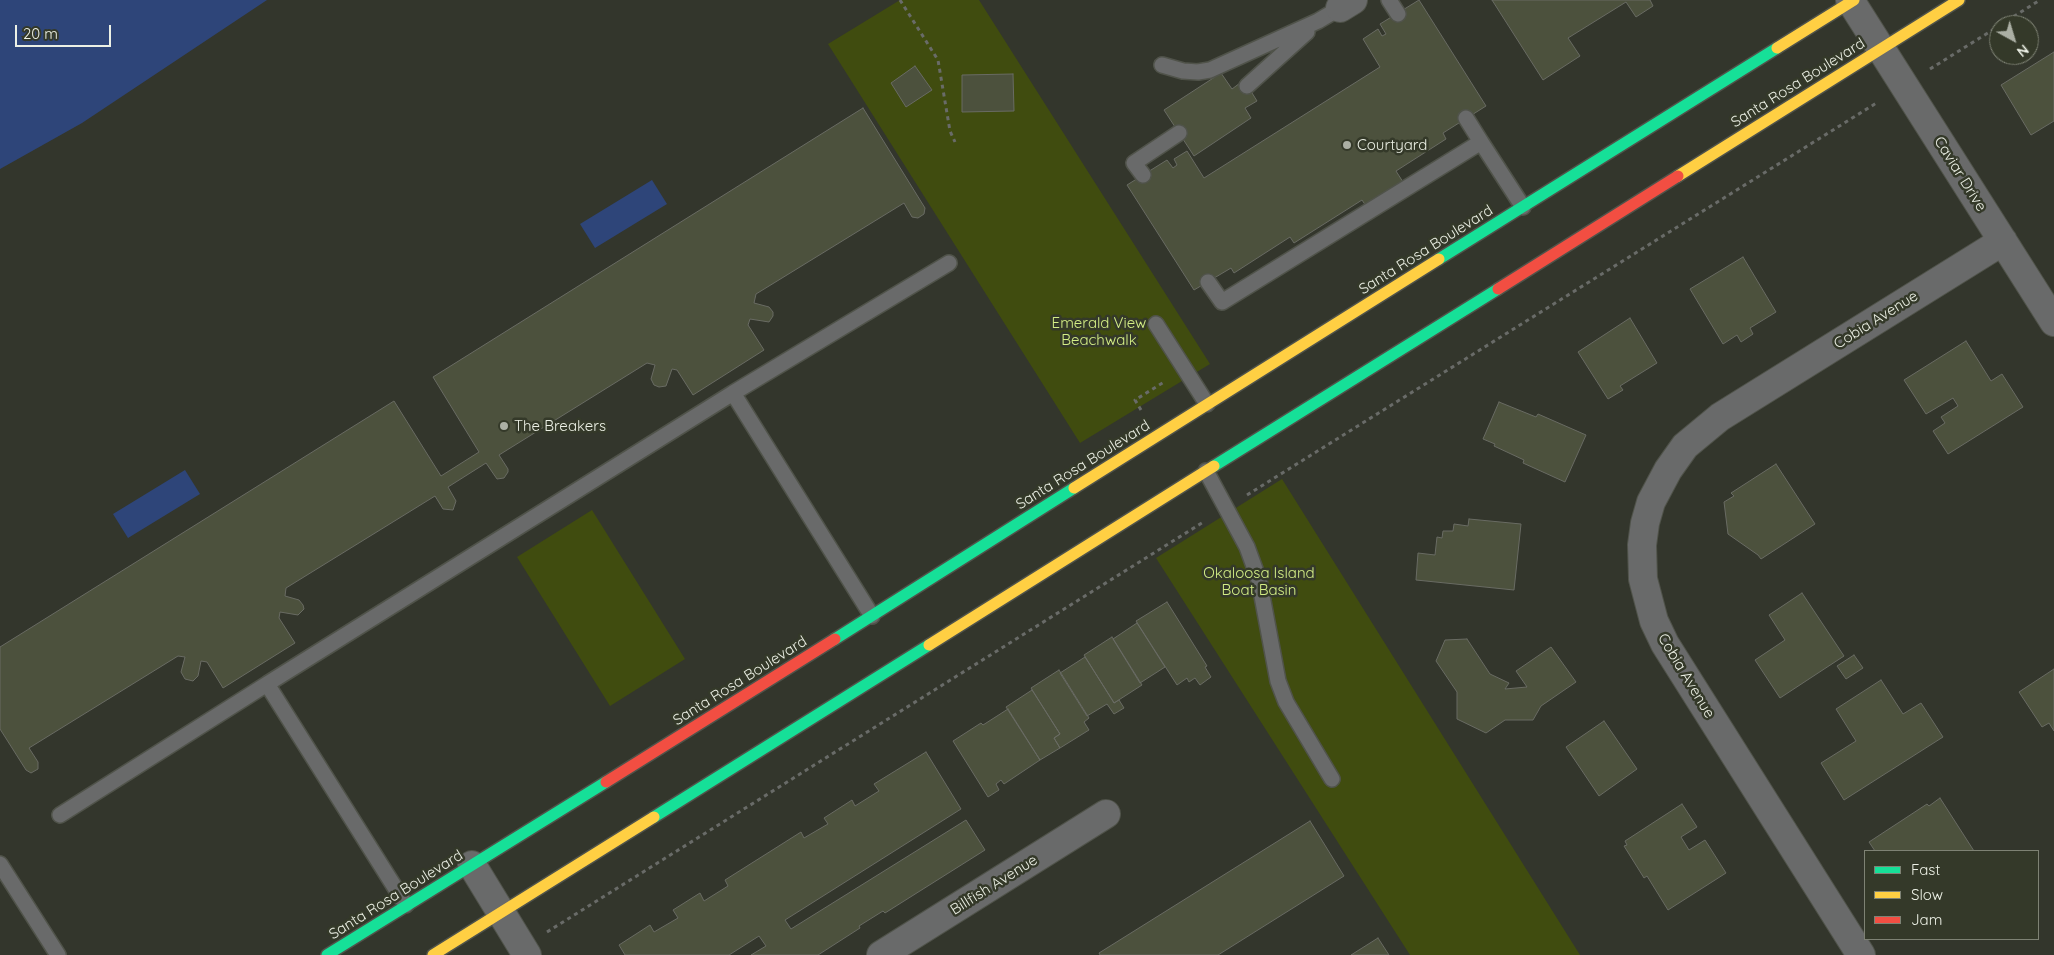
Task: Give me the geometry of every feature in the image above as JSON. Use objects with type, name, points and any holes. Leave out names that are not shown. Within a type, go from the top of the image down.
[{"type":"street","name":"Santa Rosa Boulevard","points":[[327,955],[872,616],[1206,404],[1852,0]]},
{"type":"street","name":"Caviar Drive","points":[[1852,0],[2054,322]]},
{"type":"street","name":"Santa Rosa Boulevard","points":[[433,955],[1959,0]]},
{"type":"street","name":"Cobia Avenue","points":[[1861,955],[1665,644],[1654,621],[1643,579],[1642,545],[1645,523],[1651,502],[1668,470],[1686,446],[1720,417],[2003,241]]},
{"type":"street","name":"Billfish Avenue","points":[[881,955],[1106,814]]},
{"type":"street","points":[[472,865],[524,951]]},
{"type":"lane","points":[[1389,0],[1398,14]]},
{"type":"lane","points":[[1162,65],[1183,71],[1198,72],[1210,70],[1337,10]]},
{"type":"lane","points":[[1247,86],[1337,10]]},
{"type":"lane","points":[[1466,118],[1523,207]]},
{"type":"lane","points":[[1142,175],[1134,163],[1179,133]]},
{"type":"lane","points":[[1208,282],[1222,302],[1481,142]]},
{"type":"lane","points":[[60,815],[732,393],[950,263]]},
{"type":"lane","points":[[1156,324],[1206,404]]},
{"type":"lane","points":[[732,393],[872,616]]},
{"type":"lane","points":[[1206,471],[1247,547],[1259,580],[1278,681],[1286,702],[1332,778]]},
{"type":"lane","points":[[267,684],[406,905]]},
{"type":"lane","points":[[0,864],[58,955]]},
{"type":"path","points":[[900,0],[938,60],[950,131],[955,142]]},
{"type":"path","points":[[2016,15],[2040,0]]},
{"type":"path","points":[[524,951],[1226,508],[1989,32]]},
{"type":"green space","name":"Emerald View Beachwalk","points":[[900,0],[979,0],[1210,364],[1080,443],[828,44]]},
{"type":"green space","name":"Okaloosa Island Boat Basin","points":[[1282,479],[1580,955],[1410,955],[1156,558]]},
{"type":"green space","points":[[592,510],[685,659],[610,706],[517,557]]},
{"type":"water","points":[[0,0],[267,0],[82,123],[0,169]]},
{"type":"water","points":[[652,180],[667,204],[595,248],[580,224]]},
{"type":"water","points":[[185,470],[200,494],[128,538],[113,514]]},
{"type":"building","name":"Courtyard","points":[[1419,0],[1486,106],[1443,133],[1446,139],[1396,171],[1403,182],[1366,206],[1362,200],[1294,243],[1290,237],[1234,273],[1231,268],[1194,290],[1127,185],[1167,160],[1173,168],[1177,165],[1174,159],[1187,151],[1204,178],[1380,67],[1363,39],[1378,29],[1382,36],[1386,34],[1380,24]]},
{"type":"building","points":[[1492,0],[1650,0],[1653,6],[1636,17],[1626,2],[1568,38],[1580,56],[1543,80]]},
{"type":"building","points":[[2054,52],[2054,121],[2031,135],[2001,85],[2033,65],[2039,65],[2039,61]]},
{"type":"building","points":[[915,66],[932,90],[906,107],[891,83]]},
{"type":"building","points":[[1221,73],[1232,89],[1244,80],[1257,101],[1245,108],[1251,118],[1194,156],[1164,110]]},
{"type":"building","points":[[1013,74],[1014,111],[962,112],[962,75]]},
{"type":"building","name":"The Breakers","points":[[863,108],[925,208],[924,214],[918,218],[912,217],[904,203],[756,294],[754,303],[769,307],[773,312],[769,322],[750,319],[748,325],[764,350],[693,395],[677,370],[672,369],[666,386],[659,387],[654,385],[651,379],[655,365],[647,363],[499,455],[508,469],[504,478],[497,479],[486,463],[448,487],[456,501],[453,510],[443,509],[435,496],[286,588],[285,596],[299,600],[304,609],[298,615],[280,612],[279,618],[295,643],[223,688],[207,662],[201,661],[198,676],[193,681],[185,679],[181,672],[185,657],[178,656],[29,748],[38,762],[38,769],[31,773],[26,770],[0,729],[0,647],[394,401],[441,476],[479,452],[433,377]]},
{"type":"building","points":[[1743,257],[1776,312],[1750,328],[1753,334],[1741,342],[1737,335],[1723,344],[1690,289]]},
{"type":"building","points":[[1630,318],[1657,363],[1620,386],[1623,390],[1608,399],[1578,352]]},
{"type":"building","points":[[1966,341],[1991,381],[2002,374],[2023,407],[1948,454],[1933,431],[1945,423],[1941,417],[1958,406],[1953,398],[1926,414],[1904,380]]},
{"type":"building","points":[[1499,402],[1536,417],[1538,414],[1586,435],[1565,482],[1523,463],[1524,460],[1483,439]]},
{"type":"building","points":[[1776,464],[1815,524],[1761,559],[1728,534],[1724,502],[1734,496],[1731,493]]},
{"type":"building","points":[[1469,519],[1521,524],[1514,590],[1416,580],[1418,553],[1435,555],[1437,537],[1442,538],[1443,531],[1453,531],[1454,524],[1468,526]]},
{"type":"building","points":[[1802,593],[1844,656],[1780,698],[1755,660],[1785,640],[1769,615]]},
{"type":"building","points":[[1167,602],[1207,666],[1205,667],[1211,677],[1200,685],[1195,678],[1189,682],[1187,678],[1177,685],[1136,621]]},
{"type":"building","points":[[1137,623],[1165,667],[1140,683],[1113,639]]},
{"type":"building","points":[[1112,637],[1142,685],[1114,703],[1084,655]]},
{"type":"building","points":[[1467,639],[1490,674],[1509,683],[1505,689],[1527,687],[1516,671],[1551,647],[1576,682],[1541,706],[1533,720],[1505,720],[1486,733],[1457,719],[1457,692],[1436,661],[1445,640]]},
{"type":"building","points":[[1854,655],[1863,668],[1846,679],[1837,666]]},
{"type":"building","points":[[1085,657],[1114,703],[1119,700],[1124,708],[1114,714],[1107,704],[1087,716],[1060,673]]},
{"type":"building","points":[[2054,669],[2054,731],[2049,723],[2042,727],[2019,692]]},
{"type":"building","points":[[1059,670],[1089,718],[1084,722],[1089,730],[1060,748],[1054,738],[1060,734],[1031,688]]},
{"type":"building","points":[[1881,680],[1903,714],[1921,703],[1943,737],[1844,800],[1821,763],[1856,741],[1836,709]]},
{"type":"building","points":[[1032,690],[1060,734],[1054,738],[1060,748],[1040,760],[1006,707]]},
{"type":"building","points":[[1008,709],[1040,760],[1004,784],[1001,780],[996,784],[999,790],[988,797],[953,741]]},
{"type":"building","points":[[1604,721],[1637,769],[1599,796],[1566,747]]},
{"type":"building","points":[[926,752],[961,809],[785,920],[791,929],[966,820],[985,850],[885,913],[883,911],[859,926],[860,928],[818,955],[751,955],[766,946],[759,936],[729,955],[625,955],[619,945],[650,925],[654,932],[678,918],[673,910],[700,893],[704,901],[728,886],[725,880],[801,832],[804,838],[828,824],[824,818],[852,800],[855,806],[879,791],[874,784]]},
{"type":"building","points":[[1940,798],[1973,850],[1874,850],[1869,842],[1927,804],[1929,806]]},
{"type":"building","points":[[1682,804],[1697,827],[1681,837],[1689,850],[1705,840],[1726,873],[1668,910],[1647,876],[1644,878],[1624,846],[1627,845],[1625,841]]},
{"type":"building","points":[[1310,821],[1344,876],[1218,955],[1100,955],[1099,953]]},
{"type":"building","points":[[1378,938],[1389,955],[1351,955]]},
{"type":"traffic: fast","points":[[1439,259],[1777,48]]},
{"type":"traffic: fast","points":[[1214,466],[1498,289]]},
{"type":"traffic: fast","points":[[835,639],[1074,488]]},
{"type":"traffic: fast","points":[[654,817],[929,645]]},
{"type":"traffic: fast","points":[[327,955],[606,782]]},
{"type":"traffic: slow","points":[[1777,48],[1854,0]]},
{"type":"traffic: slow","points":[[1678,176],[1959,0]]},
{"type":"traffic: slow","points":[[1074,488],[1439,259]]},
{"type":"traffic: slow","points":[[929,645],[1214,466]]},
{"type":"traffic: slow","points":[[433,955],[654,817]]},
{"type":"traffic: jam","points":[[1498,289],[1678,176]]},
{"type":"traffic: jam","points":[[606,782],[835,639]]},
{"type":"place","name":"Courtyard","points":[[1347,145]]},
{"type":"place","name":"The Breakers","points":[[504,426]]}]
